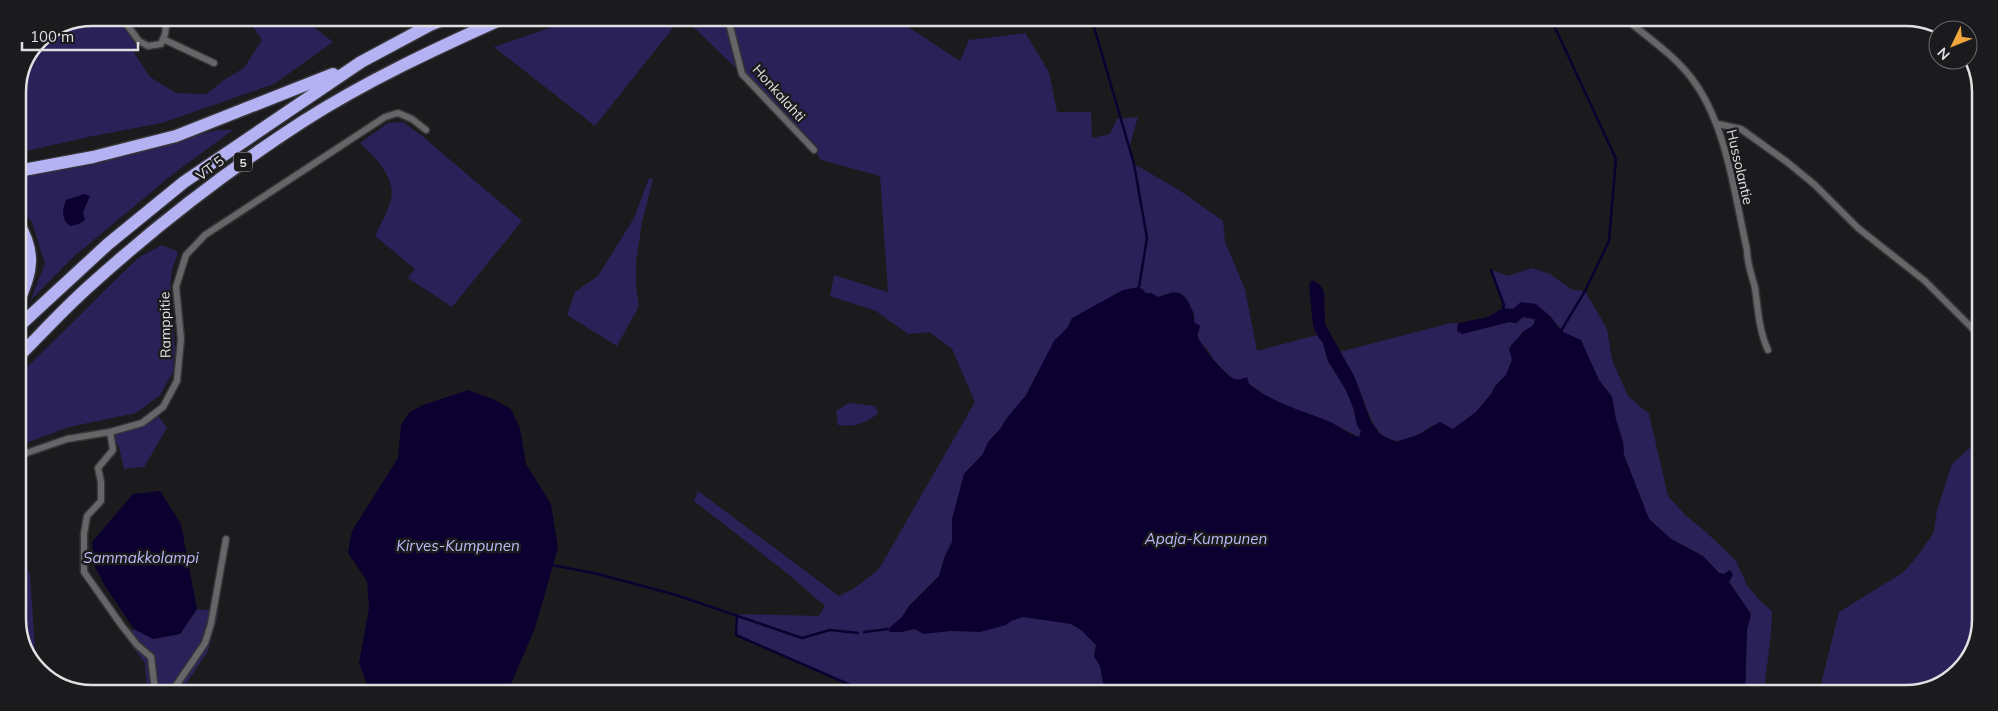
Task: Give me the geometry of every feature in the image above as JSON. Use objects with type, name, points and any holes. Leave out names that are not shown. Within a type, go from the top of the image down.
[{"type":"highway","name":"VT 5","points":[[26,320],[108,244],[184,182],[360,62],[428,26]]},
{"type":"highway","name":"VT 5","points":[[26,349],[84,291],[154,230],[228,172],[304,121],[383,76],[487,26]]},
{"type":"highway","points":[[26,170],[93,157],[176,136],[360,62]]},
{"type":"highway","points":[[26,236],[30,253],[28,282],[26,286]]},
{"type":"street","points":[[128,26],[139,41],[148,46],[161,44],[166,26]]},
{"type":"street","name":"Honkalahti","points":[[730,26],[742,74],[814,150]]},
{"type":"street","name":"Hussolantie","points":[[1634,26],[1688,74],[1696,84],[1718,124],[1747,250],[1747,264],[1754,286],[1763,338],[1768,350]]},
{"type":"street","points":[[163,39],[214,63]]},
{"type":"street","name":"Ramppitie","points":[[26,453],[67,439],[110,432],[142,423],[162,407],[177,381],[181,339],[176,287],[186,255],[205,235],[385,117],[398,113],[412,119],[426,130]]},
{"type":"street","points":[[1718,124],[1741,129],[1787,162],[1815,185],[1858,228],[1925,281],[1972,328]]},
{"type":"street","points":[[110,432],[113,450],[98,468],[101,482],[101,501],[87,516],[84,572],[122,626],[151,658],[154,685]]},
{"type":"street","points":[[176,685],[205,644],[211,624],[226,539]]},
{"type":"shaded area","points":[[92,26],[128,26],[139,41],[134,53],[150,77],[176,93],[206,94],[244,68],[262,40],[252,26],[312,26],[333,42],[274,84],[162,123],[26,151],[26,92],[31,67],[37,56],[46,46],[56,37],[67,31]]},
{"type":"shaded area","points":[[555,26],[674,26],[595,126],[494,47]]},
{"type":"shaded area","points":[[692,26],[907,26],[960,61],[969,40],[1025,33],[1049,72],[1057,112],[1091,112],[1092,138],[1110,134],[1117,119],[1138,117],[1129,148],[1134,164],[1179,190],[1223,221],[1225,242],[1245,289],[1257,351],[1317,335],[1323,343],[1328,361],[1346,390],[1354,410],[1357,425],[1361,431],[1359,437],[1328,421],[1305,414],[1268,397],[1249,384],[1232,378],[1213,360],[1209,351],[1200,342],[1194,322],[1194,312],[1173,292],[1158,297],[1151,293],[1146,294],[1142,288],[1005,421],[988,442],[983,454],[964,474],[952,542],[945,556],[939,576],[909,606],[902,617],[901,632],[994,611],[1075,618],[1096,645],[1094,656],[1100,666],[1104,685],[850,685],[736,635],[737,617],[739,614],[819,616],[825,606],[787,573],[694,501],[698,491],[839,596],[855,588],[879,569],[975,402],[952,349],[929,332],[908,334],[876,311],[830,296],[834,275],[888,292],[880,176],[821,160],[814,150],[742,74]]},
{"type":"shaded area","points":[[403,122],[421,135],[522,221],[452,307],[408,278],[415,269],[375,236],[388,209],[392,191],[383,168],[360,143],[388,123]]},
{"type":"shaded area","points":[[218,130],[233,130],[173,174],[72,258],[30,301],[45,264],[32,222],[26,216],[26,176]]},
{"type":"shaded area","points":[[649,178],[653,179],[642,222],[636,262],[636,286],[639,306],[617,346],[567,315],[575,292],[598,276],[634,218]]},
{"type":"shaded area","points":[[162,245],[178,252],[172,270],[170,287],[175,347],[173,372],[160,395],[136,413],[69,427],[26,443],[26,368],[138,258]]},
{"type":"shaded area","points":[[1532,268],[1550,274],[1572,290],[1585,291],[1607,329],[1612,360],[1628,396],[1649,414],[1668,496],[1686,516],[1705,531],[1736,561],[1747,585],[1760,601],[1772,611],[1765,685],[1745,685],[1747,630],[1751,614],[1729,582],[1730,570],[1724,574],[1719,573],[1703,556],[1671,539],[1649,519],[1624,455],[1623,442],[1616,420],[1612,397],[1599,380],[1592,366],[1550,316],[1503,308],[1504,305],[1491,270],[1508,276]]},
{"type":"shaded area","points":[[1523,317],[1535,319],[1534,326],[1522,332],[1511,345],[1512,360],[1506,375],[1476,412],[1453,429],[1433,425],[1414,436],[1400,441],[1388,439],[1380,433],[1373,422],[1353,375],[1339,352],[1451,323],[1458,323],[1457,327],[1462,334],[1509,322],[1516,323]]},
{"type":"shaded area","points":[[849,403],[875,406],[878,414],[859,424],[850,426],[838,425],[836,411]]},
{"type":"shaded area","points":[[156,413],[167,428],[144,467],[124,469],[119,447],[110,432],[142,423]]},
{"type":"shaded area","points":[[1972,444],[1972,619],[1968,640],[1963,652],[1942,674],[1927,681],[1906,685],[1822,685],[1839,612],[1904,572],[1920,553],[1934,532],[1937,510],[1952,464]]},
{"type":"shaded area","points":[[26,545],[28,572],[30,574],[35,653],[31,644],[26,623]]},
{"type":"shaded area","points":[[197,609],[219,611],[208,651],[185,685],[147,685],[145,663],[125,637],[134,629],[153,639],[180,634]]},
{"type":"water","points":[[84,194],[90,196],[83,212],[85,220],[70,226],[63,214],[66,200]]},
{"type":"water","name":"Apaja-Kumpunen","points":[[1312,280],[1319,284],[1324,291],[1325,324],[1354,376],[1371,422],[1380,434],[1396,442],[1420,434],[1440,422],[1453,429],[1476,412],[1506,375],[1512,360],[1509,349],[1524,331],[1534,324],[1535,319],[1523,317],[1516,323],[1509,322],[1462,334],[1457,331],[1458,323],[1488,317],[1503,308],[1513,309],[1521,302],[1536,304],[1550,316],[1561,331],[1581,340],[1599,380],[1612,397],[1616,420],[1623,442],[1624,455],[1649,519],[1671,539],[1703,556],[1719,573],[1724,574],[1730,570],[1733,575],[1729,582],[1751,614],[1747,630],[1745,685],[1104,685],[1100,666],[1094,656],[1096,645],[1081,630],[1071,624],[1023,617],[1006,625],[980,632],[950,631],[923,634],[915,629],[889,632],[890,627],[902,617],[909,606],[939,576],[945,556],[952,542],[952,519],[964,474],[983,454],[988,442],[1026,395],[1054,341],[1067,328],[1072,318],[1123,290],[1139,287],[1146,293],[1151,293],[1158,297],[1175,292],[1179,293],[1186,298],[1193,314],[1194,322],[1200,326],[1197,336],[1199,340],[1228,375],[1236,379],[1247,377],[1249,384],[1258,391],[1287,406],[1328,421],[1359,437],[1361,431],[1357,425],[1354,410],[1346,390],[1328,361],[1323,343],[1313,326],[1309,285]]},
{"type":"water","name":"Kirves-Kumpunen","points":[[468,390],[493,399],[511,409],[520,428],[526,464],[551,504],[558,548],[535,628],[511,685],[367,685],[359,663],[369,608],[367,581],[348,553],[352,531],[398,458],[401,425],[410,412],[423,405]]},
{"type":"water","name":"Sammakkolampi","points":[[160,491],[181,524],[197,609],[180,634],[153,639],[134,629],[105,586],[93,563],[92,542],[133,494]]},
{"type":"waterway","points":[[1094,26],[1134,164],[1147,238],[1139,287]]},
{"type":"waterway","points":[[1554,26],[1616,159],[1609,241],[1585,291],[1561,331]]},
{"type":"waterway","points":[[1491,270],[1504,305],[1503,308]]},
{"type":"waterway","points":[[552,565],[598,574],[676,595],[802,638],[830,630],[858,633]]},
{"type":"waterway","points":[[737,617],[736,635],[850,685]]},
{"type":"waterway","points":[[864,632],[888,629]]}]
